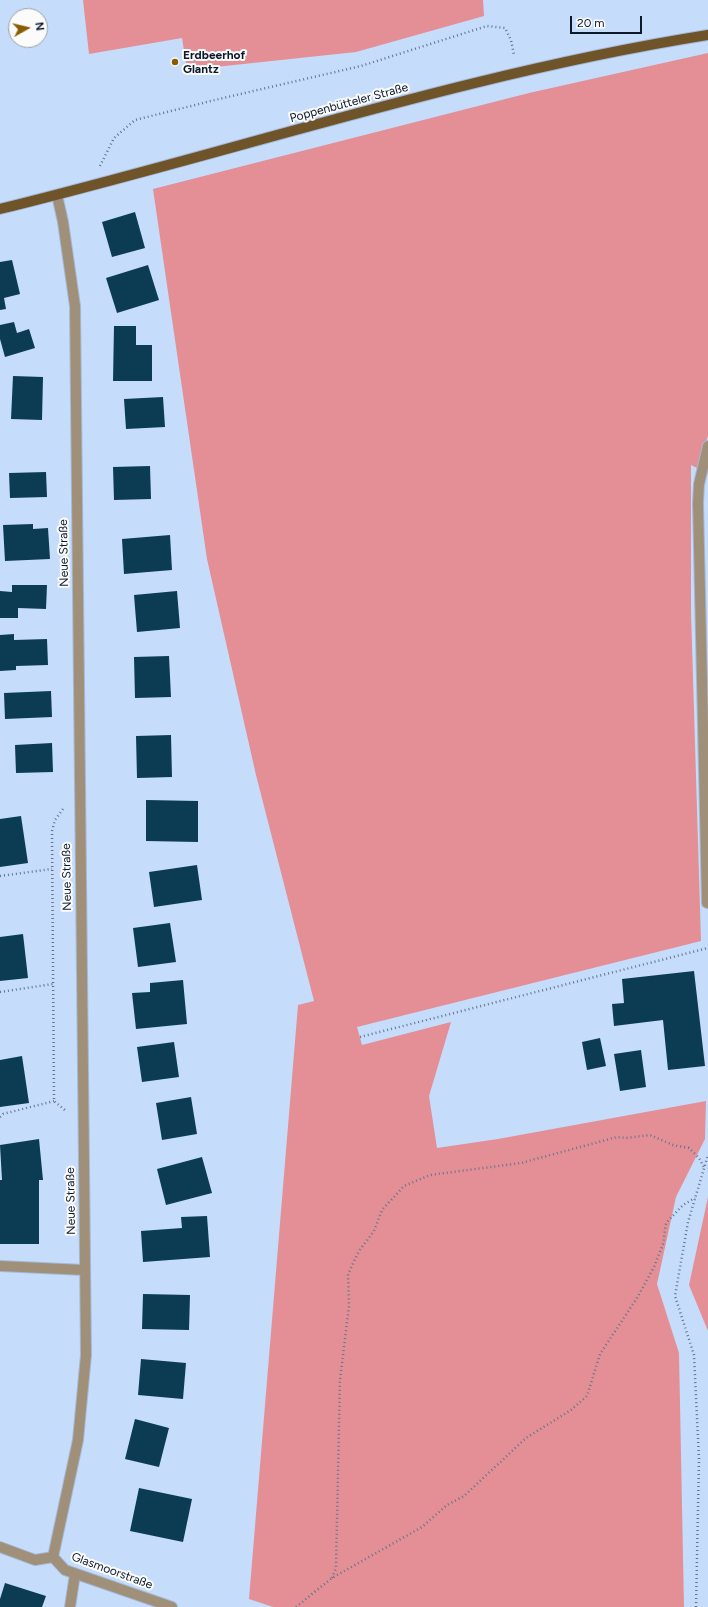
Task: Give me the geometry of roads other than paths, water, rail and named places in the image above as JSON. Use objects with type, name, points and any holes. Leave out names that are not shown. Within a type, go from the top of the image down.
[{"type":"main road","name":"Poppenbütteler Straße","points":[[0,209],[518,72],[648,45],[708,35]]},
{"type":"street","name":"Neue Straße","points":[[53,1557],[78,1440],[86,1355],[75,306],[63,222],[57,195]]},
{"type":"street","points":[[708,446],[698,484],[698,503],[708,903]]},
{"type":"street","points":[[0,1266],[84,1270]]},
{"type":"street","name":"Glasmoorstraße","points":[[0,1547],[35,1560],[53,1557],[65,1570],[172,1607]]},
{"type":"street","points":[[70,1607],[75,1574]]},
{"type":"place","name":"Erdbeerhof Glantz","points":[[175,62]]}]
